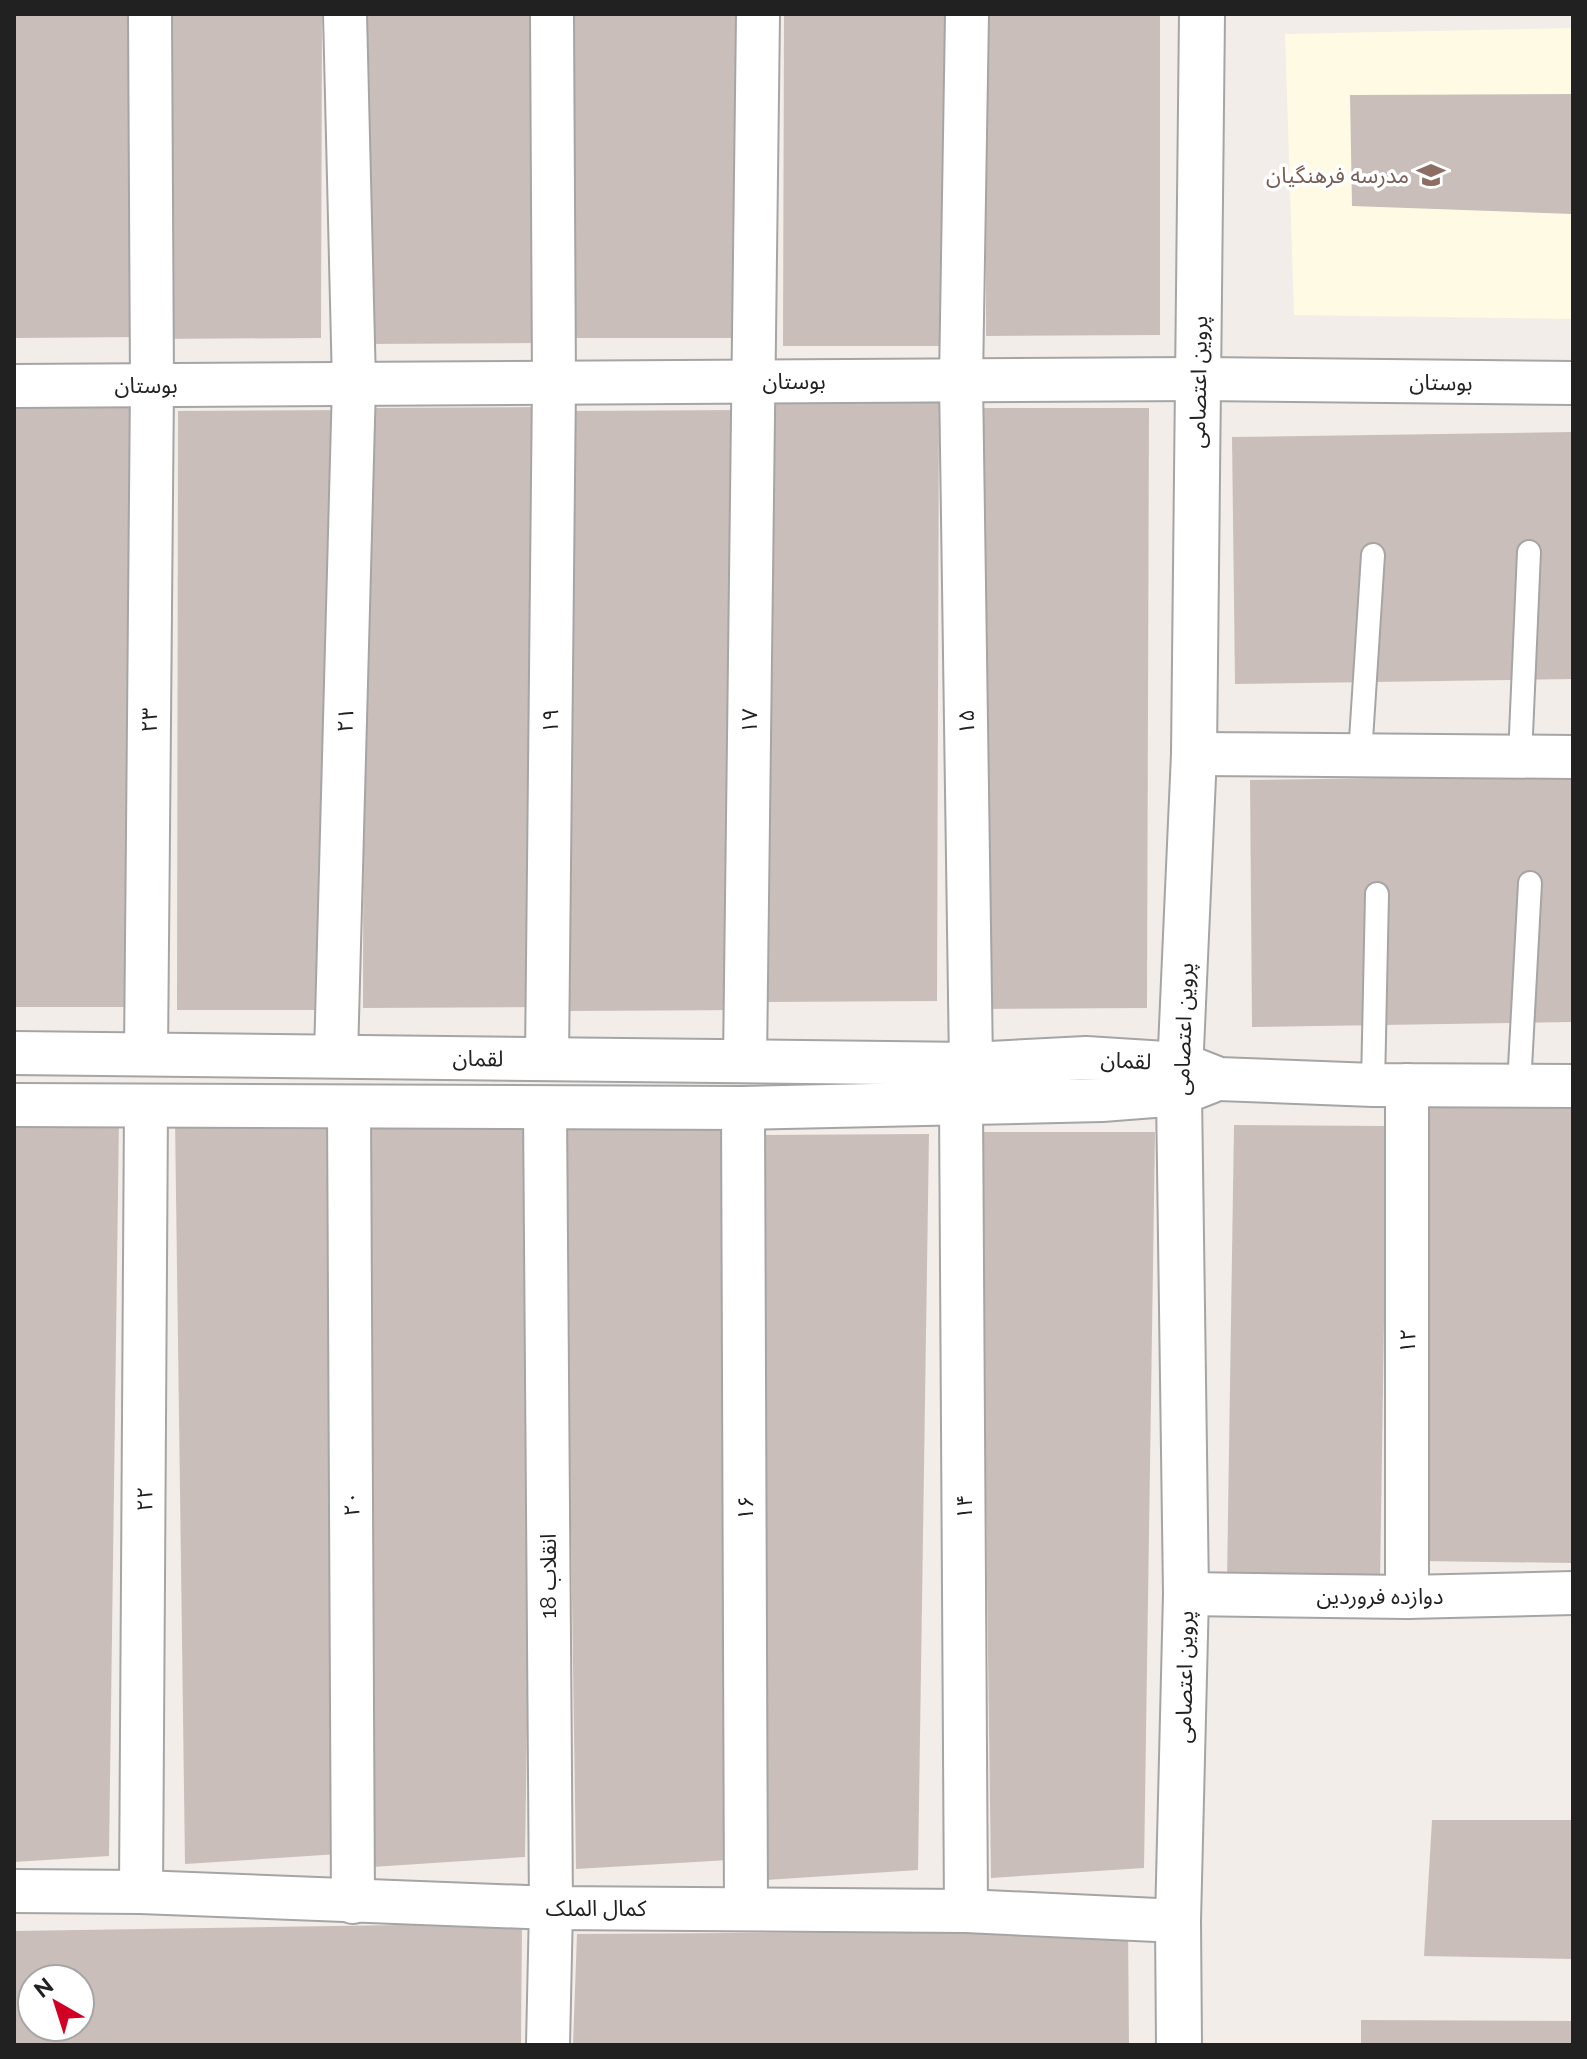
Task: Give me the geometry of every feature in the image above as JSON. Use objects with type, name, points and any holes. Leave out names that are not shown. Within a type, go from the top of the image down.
[{"type":"street","name":"۲۳","points":[[146,1054],[152,385],[150,14]]},
{"type":"street","points":[[345,14],[354,384]]},
{"type":"street","points":[[552,14],[554,383]]},
{"type":"street","name":"۱۷","points":[[745,1061],[758,14]]},
{"type":"street","points":[[961,380],[967,14]]},
{"type":"street","name":"پروین اعتصامی","points":[[1179,2045],[1178,1921],[1193,1079],[1202,14]]},
{"type":"street","name":"بوستان","points":[[14,386],[1198,379],[1573,383]]},
{"type":"street","name":"۱۵","points":[[961,380],[966,1084]]},
{"type":"street","name":"۱۹","points":[[547,1059],[554,383]]},
{"type":"street","name":"۲۱","points":[[336,1056],[354,384]]},
{"type":"street","points":[[1194,754],[1573,757]]},
{"type":"street","name":"لقمان","points":[[14,1053],[745,1061],[1102,1100],[1193,1079],[1573,1086]]},
{"type":"street","name":"لقمان","points":[[14,1105],[743,1108],[966,1084]]},
{"type":"street","name":"۱۴","points":[[966,1084],[966,1911]]},
{"type":"street","name":"۱۲","points":[[1390,1085],[1407,1597]]},
{"type":"street","name":"۲۲","points":[[141,1892],[146,1106]]},
{"type":"street","name":"۲۰","points":[[349,1107],[353,1902]]},
{"type":"street","name":"انقلاب 18","points":[[545,1108],[551,1908],[548,2045]]},
{"type":"street","name":"۱۶","points":[[743,1108],[746,1908]]},
{"type":"street","name":"دوازده فروردین","points":[[1186,1594],[1407,1597],[1573,1593]]},
{"type":"street","name":"کمال الملک","points":[[14,1891],[141,1892],[551,1908],[966,1911],[1178,1921]]},
{"type":"lane","points":[[1520,757],[1529,552]]},
{"type":"lane","points":[[1360,755],[1373,555]]},
{"type":"lane","points":[[1519,1086],[1530,883]]},
{"type":"lane","points":[[1377,894],[1390,1085]]},
{"type":"shaded area","name":"مدرسه فرهنگیان","points":[[1573,28],[1573,319],[1294,315],[1285,34]]},
{"type":"building","points":[[14,14],[140,14],[140,337],[14,338]]},
{"type":"building","points":[[148,14],[322,14],[321,338],[147,339]]},
{"type":"building","points":[[360,14],[534,14],[533,343],[360,344]]},
{"type":"building","points":[[566,14],[740,14],[740,338],[565,338]]},
{"type":"building","points":[[784,14],[958,14],[957,346],[783,346]]},
{"type":"building","points":[[986,14],[1160,14],[1160,335],[986,336]]},
{"type":"building","points":[[1573,94],[1572,214],[1352,206],[1350,95]]},
{"type":"building","points":[[765,401],[939,401],[937,1001],[763,1002]]},
{"type":"building","points":[[14,407],[145,407],[144,1007],[14,1007]]},
{"type":"building","points":[[538,407],[537,1007],[363,1008],[364,408]]},
{"type":"building","points":[[975,408],[1149,408],[1147,1008],[974,1009]]},
{"type":"building","points":[[352,410],[351,1010],[177,1010],[178,411]]},
{"type":"building","points":[[745,410],[744,1010],[570,1011],[571,411]]},
{"type":"building","points":[[1573,432],[1573,679],[1235,684],[1232,437]]},
{"type":"building","points":[[1573,775],[1573,1022],[1252,1027],[1250,780]]},
{"type":"building","points":[[1427,1105],[1573,1107],[1573,1563],[1420,1561]]},
{"type":"building","points":[[348,1118],[339,1854],[185,1864],[175,1119]]},
{"type":"building","points":[[119,1120],[109,1856],[14,1862],[14,1121]]},
{"type":"building","points":[[536,1121],[525,1857],[372,1867],[361,1122]]},
{"type":"building","points":[[565,1124],[739,1124],[729,1860],[576,1869]]},
{"type":"building","points":[[1234,1125],[1387,1126],[1380,1583],[1227,1581]]},
{"type":"building","points":[[981,1132],[1155,1132],[1144,1868],[991,1878]]},
{"type":"building","points":[[929,1134],[918,1870],[766,1880],[755,1135]]},
{"type":"building","points":[[1432,1820],[1573,1820],[1573,1959],[1424,1956]]},
{"type":"building","points":[[522,1923],[521,2045],[14,2045],[14,1931]]},
{"type":"building","points":[[1128,1930],[1129,2045],[573,2045],[577,1934]]},
{"type":"building","points":[[1361,2020],[1573,2021],[1573,2045],[1361,2045]]},
{"type":"place","name":"مدرسه فرهنگیان","points":[[1431,175]]}]
